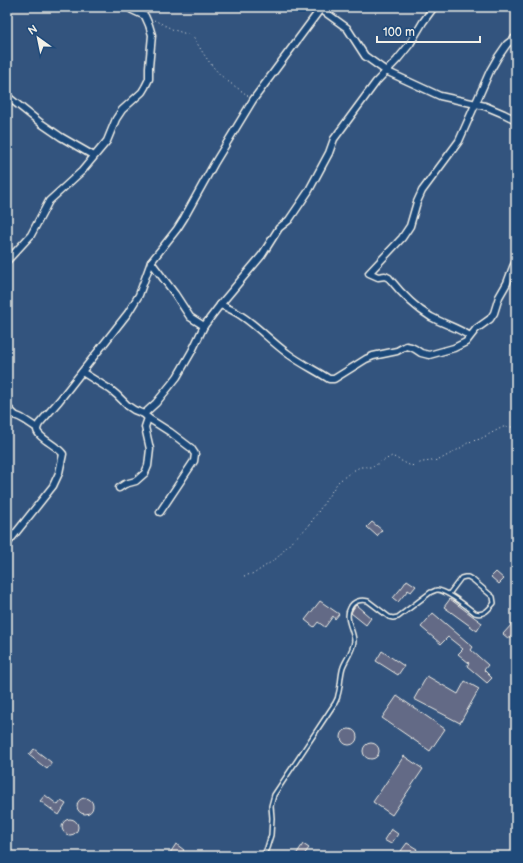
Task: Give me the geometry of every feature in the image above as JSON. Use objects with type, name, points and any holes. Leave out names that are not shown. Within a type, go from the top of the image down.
[{"type":"street","points":[[7,261],[31,235],[49,201],[82,171],[107,140],[116,119],[122,110],[142,92],[149,80],[148,67],[152,35],[144,16],[128,7]]},
{"type":"street","points":[[119,488],[125,484],[136,481],[145,473],[148,466],[150,449],[146,427],[146,416],[177,377],[204,326],[262,255],[279,228],[289,220],[308,192],[329,153],[334,139],[367,94],[410,44],[422,22],[434,7]]},
{"type":"street","points":[[7,544],[53,486],[59,473],[63,454],[59,449],[37,432],[39,424],[59,401],[128,313],[139,295],[151,262],[184,218],[252,100],[320,8],[347,28],[365,56],[386,71],[440,96],[485,106],[516,120]]},
{"type":"street","points":[[470,336],[461,330],[453,328],[430,316],[407,299],[389,278],[385,276],[378,277],[369,273],[402,238],[410,226],[417,202],[422,192],[459,141],[490,71],[507,44],[516,37]]},
{"type":"street","points":[[7,96],[42,124],[94,156]]},
{"type":"street","points":[[220,305],[236,312],[287,353],[329,379],[334,379],[366,359],[397,351],[406,346],[429,355],[454,348],[466,342],[476,329],[490,319],[494,313],[499,297],[516,261]]},
{"type":"street","points":[[151,262],[190,317],[204,326]]},
{"type":"street","points":[[82,372],[111,390],[134,410],[146,416],[191,448],[194,454],[194,462],[160,512]]},
{"type":"street","points":[[7,407],[14,415],[37,428]]},
{"type":"street","points":[[7,415],[14,415]]},
{"type":"lane","points":[[263,856],[271,834],[274,795],[335,703],[339,694],[343,668],[354,641],[348,616],[350,608],[355,602],[364,600],[368,601],[389,617],[398,617],[431,592],[436,590],[449,594],[478,614],[486,612],[494,603],[493,597],[474,580],[468,577],[461,578],[449,594]]},
{"type":"path","points":[[144,16],[174,30],[193,36],[210,64],[226,80],[252,100]]},
{"type":"path","points":[[244,576],[255,573],[276,558],[308,527],[338,482],[360,467],[372,467],[392,456],[412,466],[423,462],[439,460],[469,442],[480,439],[503,427],[512,427],[516,425]]},
{"type":"building","points":[[372,522],[382,530],[377,536],[367,527]]},
{"type":"building","points":[[496,572],[504,579],[499,584],[491,577]]},
{"type":"building","points":[[407,580],[416,586],[411,592],[408,590],[398,602],[393,598]]},
{"type":"building","points":[[450,599],[482,623],[477,631],[444,607]]},
{"type":"building","points":[[320,601],[339,614],[335,619],[333,616],[325,627],[318,622],[314,627],[305,620]]},
{"type":"building","points":[[356,605],[371,618],[366,625],[351,613]]},
{"type":"building","points":[[433,613],[473,647],[471,650],[488,665],[484,670],[492,678],[487,683],[467,666],[469,663],[458,654],[463,649],[448,637],[441,644],[421,627]]},
{"type":"building","points":[[512,624],[516,630],[509,639],[503,634]]},
{"type":"building","points":[[382,651],[404,666],[398,675],[376,661]]},
{"type":"building","points":[[427,676],[458,694],[465,681],[479,689],[460,723],[414,699]]},
{"type":"building","points":[[397,696],[445,729],[430,751],[382,718]]},
{"type":"building","points":[[349,729],[355,731],[357,737],[355,743],[349,745],[343,743],[341,737],[343,731]]},
{"type":"building","points":[[371,743],[377,745],[379,751],[377,757],[371,759],[365,757],[363,751],[365,745]]},
{"type":"building","points":[[34,749],[51,762],[47,769],[29,755]]},
{"type":"building","points":[[404,756],[423,769],[392,815],[373,802]]},
{"type":"building","points":[[45,795],[58,805],[61,801],[66,804],[59,815],[40,801]]},
{"type":"building","points":[[85,798],[91,800],[93,806],[91,812],[85,814],[79,812],[77,806],[79,800]]},
{"type":"building","points":[[70,819],[76,821],[78,827],[76,833],[70,835],[64,833],[62,827],[64,821]]},
{"type":"building","points":[[391,829],[398,834],[391,844],[384,840]]},
{"type":"building","points":[[407,843],[417,849],[413,856],[408,856],[401,851]]},
{"type":"building","points":[[176,844],[184,850],[180,856],[168,856]]},
{"type":"building","points":[[303,844],[309,848],[303,856],[295,856]]}]
